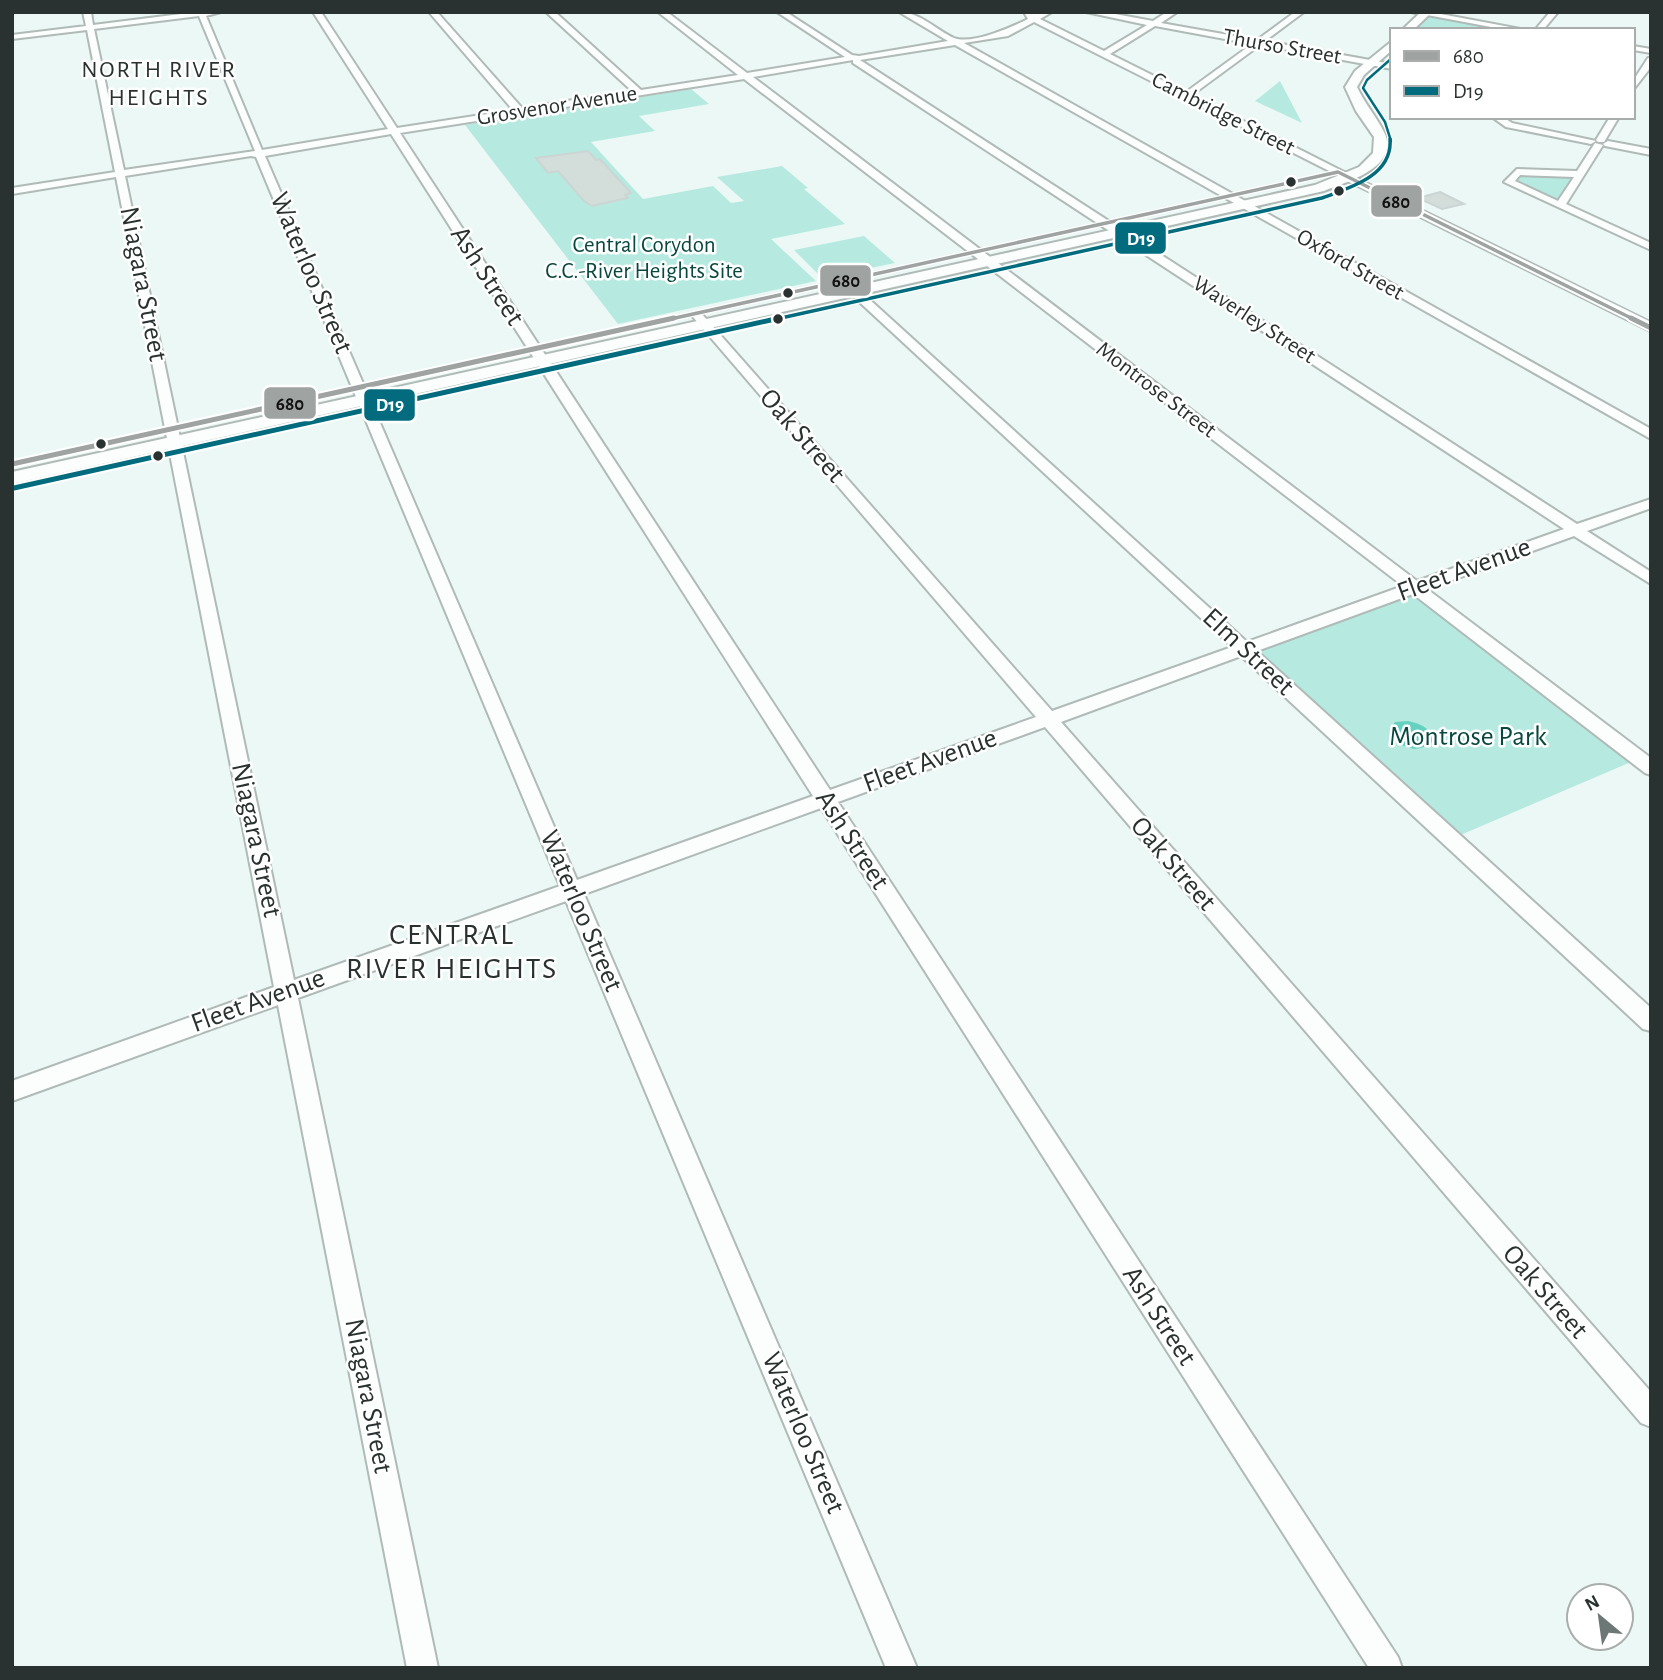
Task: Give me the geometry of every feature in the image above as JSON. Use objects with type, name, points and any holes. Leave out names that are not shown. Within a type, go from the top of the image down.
[{"type":"main road","points":[[1409,28],[1422,13]]},
{"type":"main road","points":[[12,464],[172,435],[1238,201],[1319,188],[1343,175],[1364,170],[1379,154],[1380,137],[1362,111],[1351,87],[1359,73],[1390,46]]},
{"type":"main road","points":[[1362,111],[1358,121],[1364,136]]},
{"type":"main road","points":[[1343,175],[1364,152]]},
{"type":"main road","points":[[12,478],[172,435]]},
{"type":"street","points":[[12,37],[89,20],[217,12]]},
{"type":"street","name":"Ash Street","points":[[317,12],[1387,1668]]},
{"type":"street","points":[[433,12],[520,112]]},
{"type":"street","points":[[550,12],[639,93]]},
{"type":"street","name":"Montrose Street","points":[[662,12],[1651,768]]},
{"type":"street","name":"Waverley Street","points":[[781,12],[1651,579]]},
{"type":"street","name":"Oxford Street","points":[[903,12],[1651,435]]},
{"type":"street","name":"Thurso Street","points":[[1090,12],[1390,67]]},
{"type":"street","points":[[1104,55],[1173,12]]},
{"type":"street","points":[[1186,96],[1300,12]]},
{"type":"street","points":[[1541,28],[1554,12]]},
{"type":"street","name":"Waterloo Street","points":[[201,13],[902,1668]]},
{"type":"street","name":"Cambridge Street","points":[[1022,13],[1042,16],[1052,28],[1104,55],[1651,328]]},
{"type":"street","points":[[1422,13],[1510,28]]},
{"type":"street","name":"Grosvenor Avenue","points":[[1005,34],[1042,16]]},
{"type":"street","name":"Niagara Street","points":[[89,20],[423,1668]]},
{"type":"street","name":"Grosvenor Avenue","points":[[12,191],[1052,28]]},
{"type":"street","points":[[1635,85],[1651,60]]},
{"type":"street","points":[[1499,119],[1509,125],[1651,152]]},
{"type":"street","points":[[1561,205],[1614,119]]},
{"type":"street","points":[[1579,174],[1517,172],[1509,182],[1651,247]]},
{"type":"street","name":"Elm Street","points":[[849,287],[1651,1022]]},
{"type":"street","name":"Oak Street","points":[[701,320],[1651,1413]]},
{"type":"street","name":"Fleet Avenue","points":[[12,1091],[286,990],[1651,503]]},
{"type":"green space","points":[[1425,14],[1510,28],[1409,28]]},
{"type":"green space","points":[[1280,81],[1302,123],[1255,101]]},
{"type":"green space","name":"Central Corydon C.C.-River Heights Site","points":[[691,89],[709,104],[639,116],[655,131],[591,142],[643,199],[713,186],[731,203],[744,201],[717,177],[782,166],[845,224],[771,239],[816,281],[618,324],[465,125]]},
{"type":"green space","points":[[1517,172],[1579,174],[1561,205],[1509,182]]},
{"type":"green space","points":[[864,236],[895,263],[822,278],[794,250]]},
{"type":"green space","name":"Montrose Park","points":[[1414,587],[1638,759],[1451,839],[1244,648]]},
{"type":"shaded area","points":[[1408,721],[1425,727],[1432,737],[1432,742],[1414,749],[1397,741],[1390,729],[1395,722]]},
{"type":"building","points":[[588,151],[596,160],[600,159],[631,193],[625,195],[628,198],[592,206],[584,201],[558,171],[548,173],[536,158]]},
{"type":"building","points":[[1440,192],[1464,204],[1442,209],[1418,198]]},
{"type":"transit line","name":"D19","points":[[14,488],[1322,198],[1370,177],[1387,159],[1391,148],[1388,128],[1363,88],[1367,80],[1390,60]]},
{"type":"transit line","name":"680","points":[[12,464],[1338,172],[1651,328]]},
{"type":"district","name":"NORTH RIVER HEIGHTS","points":[[159,84]]},
{"type":"district","name":"CENTRAL RIVER HEIGHTS","points":[[452,952]]}]
